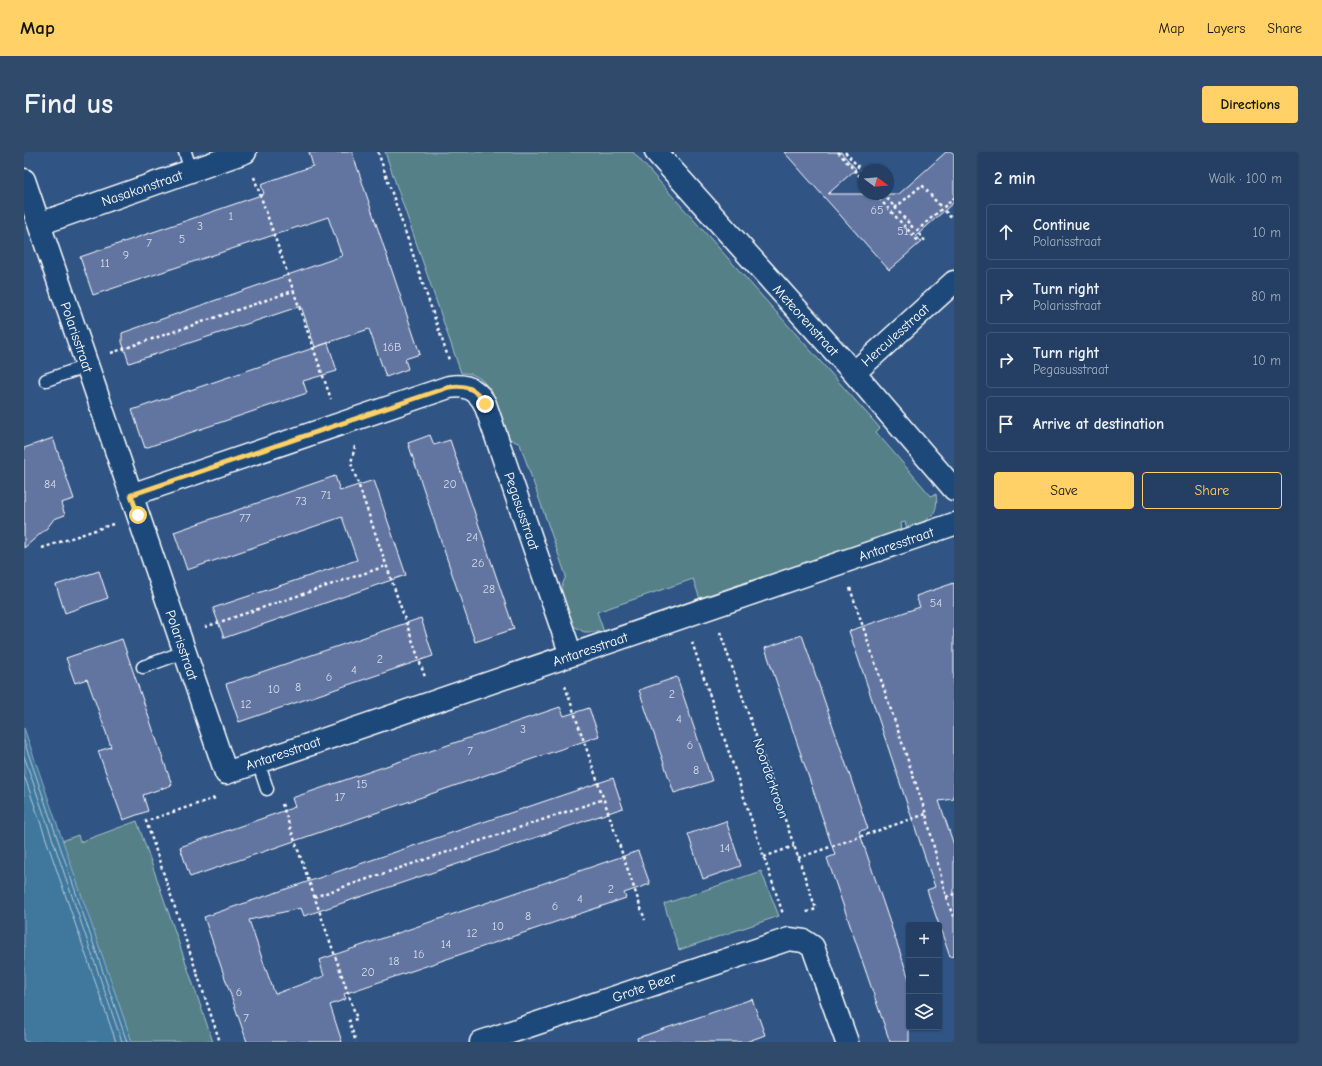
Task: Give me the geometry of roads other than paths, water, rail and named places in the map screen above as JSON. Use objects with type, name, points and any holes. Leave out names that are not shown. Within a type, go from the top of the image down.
[{"type":"street","name":"Nasakonstraat","points":[[40,224],[188,162],[245,152]]},
{"type":"street","name":"Meteorenstraat","points":[[656,152],[854,373],[954,488]]},
{"type":"street","name":"Polarisstraat","points":[[24,180],[226,773]]},
{"type":"street","name":"Herculesstraat","points":[[854,373],[954,282]]},
{"type":"street","name":"Pegasusstraat","points":[[131,495],[455,386],[463,386],[474,390],[485,404],[571,655]]},
{"type":"street","name":"Antaresstraat","points":[[226,773],[954,524]]},
{"type":"street","name":"Grote Beer","points":[[481,1042],[783,940],[796,939],[807,942],[817,956],[847,1042]]},
{"type":"lane","points":[[46,380],[87,366]]},
{"type":"lane","points":[[143,667],[184,652]]},
{"type":"lane","points":[[258,762],[267,789]]},
{"type":"water","points":[[24,728],[132,1042],[24,1042]]}]
